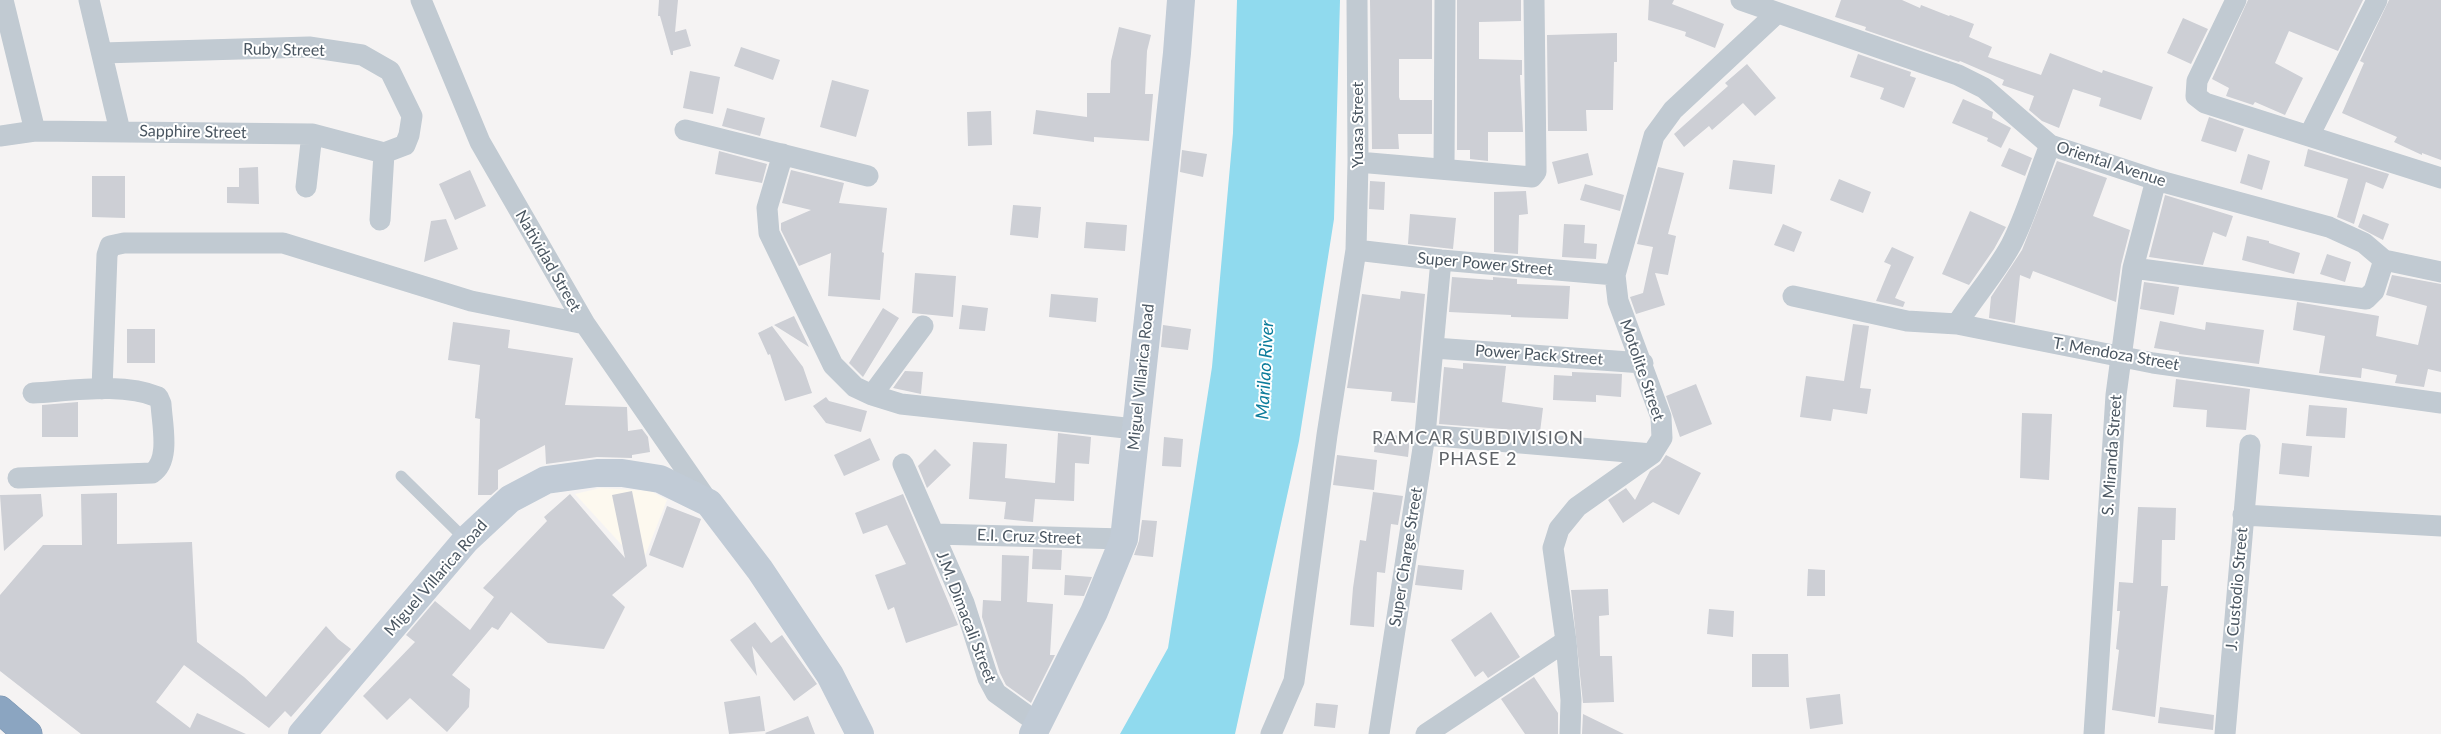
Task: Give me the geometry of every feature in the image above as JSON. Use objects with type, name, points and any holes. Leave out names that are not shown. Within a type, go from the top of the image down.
[{"type":"highway","points":[[0,710],[28,734]]},
{"type":"main road","name":"Miguel Villarica Road","points":[[1036,729],[1094,612],[1124,540],[1177,53],[1181,0]]},
{"type":"main road","name":"Miguel Villarica Road","points":[[302,734],[466,540],[510,498],[546,480],[580,474],[622,473],[660,479],[709,502],[760,570],[830,675],[860,734]]},
{"type":"street","points":[[3,0],[35,131]]},
{"type":"street","points":[[89,0],[120,131]]},
{"type":"street","name":"Natividad Street","points":[[421,0],[480,142],[585,324],[709,502]]},
{"type":"street","name":"Yuasa Street","points":[[1271,734],[1294,681],[1327,436],[1356,250],[1358,162],[1357,0]]},
{"type":"street","points":[[1444,170],[1445,0]]},
{"type":"street","points":[[1358,162],[1532,176],[1536,172],[1534,0]]},
{"type":"street","name":"Oriental Avenue","points":[[1741,0],[1958,75],[1984,88],[2050,145],[2156,180],[2329,227],[2364,243],[2384,260],[2441,272]]},
{"type":"street","points":[[2236,0],[2197,81],[2196,96],[2205,103],[2441,178]]},
{"type":"street","points":[[2309,136],[2376,0]]},
{"type":"street","name":"Motolite Street","points":[[1652,454],[1662,438],[1661,417],[1643,363],[1618,301],[1615,276],[1654,136],[1673,110],[1777,14]]},
{"type":"street","name":"Ruby Street","points":[[102,53],[309,47],[362,55],[390,70],[412,116],[409,135],[405,145],[384,153]]},
{"type":"street","points":[[685,130],[868,176]]},
{"type":"street","name":"Sapphire Street","points":[[0,136],[35,131],[312,134],[384,153]]},
{"type":"street","points":[[306,187],[312,134]]},
{"type":"street","points":[[1956,324],[1992,276],[2011,244],[2050,145]]},
{"type":"street","points":[[380,220],[384,153]]},
{"type":"street","points":[[783,154],[768,208],[769,233],[833,365],[855,387],[872,395],[901,404],[1135,429]]},
{"type":"street","name":"S. Miranda Street","points":[[2094,734],[2116,395],[2133,268],[2156,180]]},
{"type":"street","points":[[102,389],[107,255],[110,246],[124,243],[283,243],[471,301],[585,324]]},
{"type":"street","name":"Super Power Street","points":[[1356,250],[1615,276]]},
{"type":"street","name":"Super Charge Street","points":[[1379,734],[1425,435],[1442,260]]},
{"type":"street","points":[[2133,268],[2366,299],[2374,291],[2384,260]]},
{"type":"street","name":"T. Mendoza Street","points":[[1793,296],[1907,321],[1956,324],[2153,363],[2441,403]]},
{"type":"street","points":[[872,395],[924,326]]},
{"type":"street","name":"Power Pack Street","points":[[1434,348],[1643,363]]},
{"type":"street","points":[[18,478],[152,473],[159,468],[163,460],[161,404],[158,397],[139,392],[102,389],[33,392]]},
{"type":"street","points":[[1425,435],[1652,454]]},
{"type":"street","name":"J. Custodio Street","points":[[2225,734],[2250,444]]},
{"type":"street","points":[[1570,734],[1571,700],[1566,641],[1553,548],[1559,529],[1577,507],[1652,454]]},
{"type":"street","name":"J.M. Dimacali Street","points":[[903,464],[964,603],[988,678],[996,693],[1036,729]]},
{"type":"street","points":[[2243,515],[2441,526]]},
{"type":"street","name":"E.I. Cruz Street","points":[[934,534],[1124,540]]},
{"type":"street","points":[[1426,734],[1566,641]]},
{"type":"lane","points":[[401,476],[466,540]]},
{"type":"shaded area","points":[[600,488],[651,491],[667,500],[641,566],[575,494]]},
{"type":"water","name":"Marilao River","points":[[1237,0],[1340,0],[1334,219],[1299,441],[1235,734],[1120,734],[1168,648],[1212,367],[1233,133]]},
{"type":"building","points":[[659,0],[678,0],[675,32],[686,29],[691,46],[673,51],[673,55],[671,55],[660,16],[658,16]]},
{"type":"building","points":[[1370,0],[1432,0],[1432,59],[1399,59],[1399,97],[1400,100],[1432,100],[1432,134],[1398,134],[1399,149],[1372,149]]},
{"type":"building","points":[[1457,0],[1521,0],[1521,21],[1479,22],[1479,59],[1522,60],[1522,75],[1520,75],[1523,132],[1488,132],[1488,161],[1470,159],[1470,150],[1457,150]]},
{"type":"building","points":[[1649,0],[1674,0],[1672,4],[1724,24],[1715,48],[1685,36],[1686,32],[1648,20]]},
{"type":"building","points":[[1841,0],[1902,0],[1920,8],[1921,5],[1974,24],[1969,37],[1992,47],[1988,57],[2041,75],[2050,53],[2102,73],[2103,70],[2153,87],[2141,120],[2099,106],[2101,98],[2073,89],[2059,128],[2042,121],[2029,110],[2034,96],[2002,85],[2004,80],[1960,61],[1865,30],[1866,27],[1835,17]]},
{"type":"building","points":[[2248,0],[2363,0],[2338,51],[2289,31],[2275,63],[2303,78],[2285,115],[2255,102],[2253,105],[2226,96],[2229,88],[2212,79]]},
{"type":"building","points":[[2389,0],[2441,0],[2441,160],[2422,153],[2422,155],[2394,142],[2397,137],[2342,113],[2364,63],[2360,61]]},
{"type":"building","points":[[2183,18],[2208,29],[2191,64],[2167,53]]},
{"type":"building","points":[[1119,27],[1151,35],[1147,51],[1145,94],[1153,94],[1149,141],[1094,137],[1094,142],[1033,134],[1036,110],[1087,117],[1087,93],[1110,93],[1111,61]]},
{"type":"building","points":[[1617,33],[1617,62],[1614,62],[1613,110],[1586,110],[1587,131],[1548,131],[1547,35]]},
{"type":"building","points":[[741,47],[780,60],[773,80],[734,66]]},
{"type":"building","points":[[1858,54],[1911,72],[1910,76],[1916,78],[1904,108],[1880,99],[1884,88],[1850,77]]},
{"type":"building","points":[[1747,64],[1776,98],[1755,116],[1743,103],[1712,130],[1709,126],[1684,147],[1674,134],[1728,86],[1725,83]]},
{"type":"building","points":[[690,71],[720,77],[713,114],[683,108]]},
{"type":"building","points":[[832,80],[869,90],[856,137],[820,127]]},
{"type":"building","points":[[1963,99],[1993,112],[1992,118],[2011,128],[2001,148],[1987,141],[1988,138],[1952,123]]},
{"type":"building","points":[[727,108],[765,118],[760,136],[722,126]]},
{"type":"building","points":[[991,111],[992,145],[968,146],[967,112]]},
{"type":"building","points":[[2209,117],[2244,129],[2236,152],[2201,141]]},
{"type":"building","points":[[2009,148],[2032,158],[2025,176],[2001,166]]},
{"type":"building","points":[[2308,149],[2389,174],[2383,189],[2366,182],[2354,224],[2337,217],[2348,179],[2304,166]]},
{"type":"building","points":[[1182,150],[1207,154],[1203,177],[1180,172]]},
{"type":"building","points":[[719,151],[767,164],[762,183],[715,174]]},
{"type":"building","points":[[1588,153],[1593,175],[1558,184],[1552,162]]},
{"type":"building","points":[[2248,154],[2270,161],[2262,190],[2240,183]]},
{"type":"building","points":[[1733,160],[1775,165],[1772,194],[1729,189]]},
{"type":"building","points":[[2057,161],[2107,178],[2093,216],[2130,230],[2121,265],[2116,302],[2033,271],[2030,279],[2020,275],[2015,323],[1989,318],[1991,297],[2022,250]]},
{"type":"building","points":[[258,167],[259,204],[227,203],[227,187],[239,187],[239,168]]},
{"type":"building","points":[[1658,167],[1684,173],[1668,234],[1676,236],[1668,275],[1655,273],[1665,305],[1636,314],[1630,297],[1643,293],[1653,247],[1637,244]]},
{"type":"building","points":[[470,170],[486,206],[455,220],[439,184]]},
{"type":"building","points":[[791,170],[844,183],[839,203],[887,208],[882,252],[884,253],[880,300],[828,296],[831,253],[799,266],[781,230],[781,223],[811,210],[782,203]]},
{"type":"building","points":[[92,176],[125,176],[125,218],[92,217]]},
{"type":"building","points":[[1839,179],[1871,192],[1863,213],[1830,200]]},
{"type":"building","points":[[1370,181],[1385,182],[1384,210],[1369,209]]},
{"type":"building","points":[[1585,184],[1624,195],[1620,211],[1580,200]]},
{"type":"building","points":[[1526,191],[1528,214],[1519,215],[1518,254],[1494,252],[1494,192]]},
{"type":"building","points":[[2165,195],[2233,216],[2226,237],[2213,232],[2203,265],[2149,257]]},
{"type":"building","points":[[1013,205],[1041,207],[1038,238],[1010,235]]},
{"type":"building","points":[[1970,211],[2006,227],[1994,249],[1969,285],[1942,274]]},
{"type":"building","points":[[1410,214],[1456,218],[1453,249],[1408,244]]},
{"type":"building","points":[[2363,214],[2389,224],[2383,240],[2358,227]]},
{"type":"building","points":[[446,219],[458,249],[424,262],[431,221]]},
{"type":"building","points":[[1086,222],[1127,225],[1125,251],[1084,248]]},
{"type":"building","points":[[1564,224],[1585,225],[1584,243],[1597,244],[1596,259],[1562,257]]},
{"type":"building","points":[[1783,224],[1802,232],[1794,252],[1774,245]]},
{"type":"building","points":[[2247,236],[2269,241],[2269,243],[2300,253],[2294,274],[2242,260]]},
{"type":"building","points":[[1892,247],[1914,257],[1895,298],[1905,302],[1903,307],[1876,301],[1891,265],[1884,262]]},
{"type":"building","points":[[2327,254],[2351,262],[2345,282],[2320,274]]},
{"type":"building","points":[[915,273],[956,276],[953,317],[912,313]]},
{"type":"building","points":[[2392,275],[2441,284],[2441,372],[2428,369],[2424,387],[2395,383],[2397,375],[2362,368],[2361,378],[2319,373],[2325,336],[2293,330],[2297,302],[2379,316],[2376,336],[2418,345],[2427,306],[2386,295]]},
{"type":"building","points":[[1452,277],[1493,280],[1493,277],[1517,279],[1517,284],[1570,286],[1568,319],[1449,312]]},
{"type":"building","points":[[2144,282],[2179,287],[2174,315],[2140,309]]},
{"type":"building","points":[[1401,291],[1425,294],[1415,403],[1391,401],[1392,392],[1347,388],[1362,294],[1400,299]]},
{"type":"building","points":[[1051,294],[1098,298],[1096,322],[1049,317]]},
{"type":"building","points":[[962,305],[988,308],[985,331],[959,329]]},
{"type":"building","points":[[883,308],[899,318],[863,377],[849,363]]},
{"type":"building","points":[[794,316],[809,347],[774,325]]},
{"type":"building","points":[[2160,321],[2205,330],[2206,322],[2264,330],[2259,364],[2179,354],[2179,352],[2154,348]]},
{"type":"building","points":[[453,322],[510,330],[508,348],[573,358],[565,405],[627,407],[628,431],[642,429],[648,437],[650,452],[632,455],[632,458],[597,457],[546,464],[545,445],[498,470],[498,489],[491,495],[478,495],[480,419],[475,418],[480,365],[448,360]]},
{"type":"building","points":[[1853,324],[1869,326],[1860,388],[1871,389],[1867,414],[1833,409],[1831,421],[1800,417],[1806,376],[1844,381]]},
{"type":"building","points":[[1163,325],[1191,329],[1188,350],[1161,347]]},
{"type":"building","points":[[772,326],[803,367],[812,393],[785,401],[770,354],[768,355],[758,333]]},
{"type":"building","points":[[127,329],[155,329],[155,363],[127,363]]},
{"type":"building","points":[[1463,363],[1506,366],[1502,402],[1543,408],[1540,432],[1439,424],[1444,367],[1463,369]]},
{"type":"building","points":[[905,371],[923,372],[921,394],[893,388]]},
{"type":"building","points":[[1572,372],[1622,374],[1621,397],[1596,395],[1596,402],[1553,400],[1554,375],[1572,376]]},
{"type":"building","points":[[2176,379],[2250,389],[2246,430],[2206,427],[2207,410],[2173,407]]},
{"type":"building","points":[[1696,384],[1712,424],[1680,437],[1666,396]]},
{"type":"building","points":[[826,397],[829,401],[867,411],[861,432],[826,423],[813,406]]},
{"type":"building","points":[[78,402],[78,437],[42,437],[42,405]]},
{"type":"building","points":[[2309,405],[2347,408],[2345,438],[2306,436]]},
{"type":"building","points":[[2022,413],[2052,414],[2049,480],[2020,478]]},
{"type":"building","points":[[1058,433],[1091,437],[1089,464],[1075,463],[1074,501],[1035,499],[1033,522],[1004,519],[1006,502],[969,499],[973,442],[1007,444],[1005,478],[1055,483]]},
{"type":"building","points":[[1376,433],[1410,437],[1408,457],[1374,452]]},
{"type":"building","points":[[1164,437],[1183,439],[1181,467],[1162,466]]},
{"type":"building","points":[[870,438],[880,460],[844,476],[834,455]]},
{"type":"building","points":[[2282,443],[2312,446],[2309,477],[2279,474]]},
{"type":"building","points":[[935,449],[951,465],[927,488],[918,466]]},
{"type":"building","points":[[1337,455],[1377,460],[1374,490],[1333,485]]},
{"type":"building","points":[[1666,455],[1701,473],[1679,515],[1653,502],[1623,523],[1608,500],[1626,488],[1635,500],[1650,471],[1660,464]]},
{"type":"building","points":[[632,491],[647,566],[612,595],[625,607],[604,649],[548,643],[511,612],[498,630],[492,627],[452,675],[470,689],[469,707],[447,732],[410,698],[387,720],[363,696],[415,642],[406,635],[435,601],[470,630],[494,597],[483,588],[547,521],[544,517],[570,494],[625,558],[612,495]]},
{"type":"building","points":[[1373,492],[1403,496],[1398,525],[1391,524],[1385,573],[1377,572],[1374,627],[1350,625],[1360,540],[1366,541]]},
{"type":"building","points":[[117,493],[117,544],[192,542],[197,642],[244,677],[266,697],[326,626],[351,649],[291,717],[285,711],[269,728],[184,665],[156,702],[190,728],[197,713],[246,734],[81,734],[0,671],[0,595],[43,545],[82,545],[81,494]]},
{"type":"building","points":[[41,494],[43,516],[4,551],[0,495]]},
{"type":"building","points":[[903,494],[958,625],[906,643],[894,607],[888,610],[875,575],[906,564],[887,525],[863,534],[855,513]]},
{"type":"building","points":[[667,506],[701,519],[683,568],[649,555]]},
{"type":"building","points":[[2138,507],[2176,508],[2175,540],[2162,540],[2161,586],[2168,586],[2155,717],[2112,710],[2119,650],[2116,649],[2120,611],[2117,611],[2119,582],[2133,583]]},
{"type":"building","points":[[1142,520],[1157,521],[1153,557],[1134,555],[1139,541]]},
{"type":"building","points":[[1033,549],[1062,550],[1061,570],[1032,569]]},
{"type":"building","points":[[1002,555],[1029,556],[1027,602],[1053,604],[1050,655],[1055,655],[1031,703],[1006,685],[1000,673],[982,617],[983,600],[1001,601]]},
{"type":"building","points":[[1418,565],[1464,570],[1462,590],[1415,585]]},
{"type":"building","points":[[1808,569],[1825,570],[1825,596],[1807,596]]},
{"type":"building","points":[[1065,575],[1092,577],[1084,596],[1064,595]]},
{"type":"building","points":[[1608,589],[1609,615],[1599,616],[1600,656],[1612,656],[1614,702],[1583,703],[1571,590]]},
{"type":"building","points":[[1709,609],[1734,611],[1733,637],[1707,634]]},
{"type":"building","points":[[1491,612],[1520,657],[1488,678],[1483,671],[1475,677],[1451,640]]},
{"type":"building","points":[[755,622],[771,643],[782,635],[817,684],[794,701],[752,646],[757,676],[730,640]]},
{"type":"building","points":[[1752,654],[1788,654],[1789,687],[1752,687]]},
{"type":"building","points":[[1534,677],[1558,713],[1558,734],[1525,734],[1501,699]]},
{"type":"building","points":[[1840,694],[1843,724],[1810,729],[1806,698]]},
{"type":"building","points":[[760,696],[765,731],[729,734],[724,702]]},
{"type":"building","points":[[1316,703],[1338,705],[1335,728],[1314,726]]},
{"type":"building","points":[[2160,707],[2214,715],[2213,730],[2158,723]]},
{"type":"building","points":[[1583,714],[1624,734],[1582,734]]},
{"type":"building","points":[[808,716],[815,734],[765,733]]},
{"type":"district","name":"RAMCAR SUBDIVISION PHASE 2","points":[[1478,448]]}]
